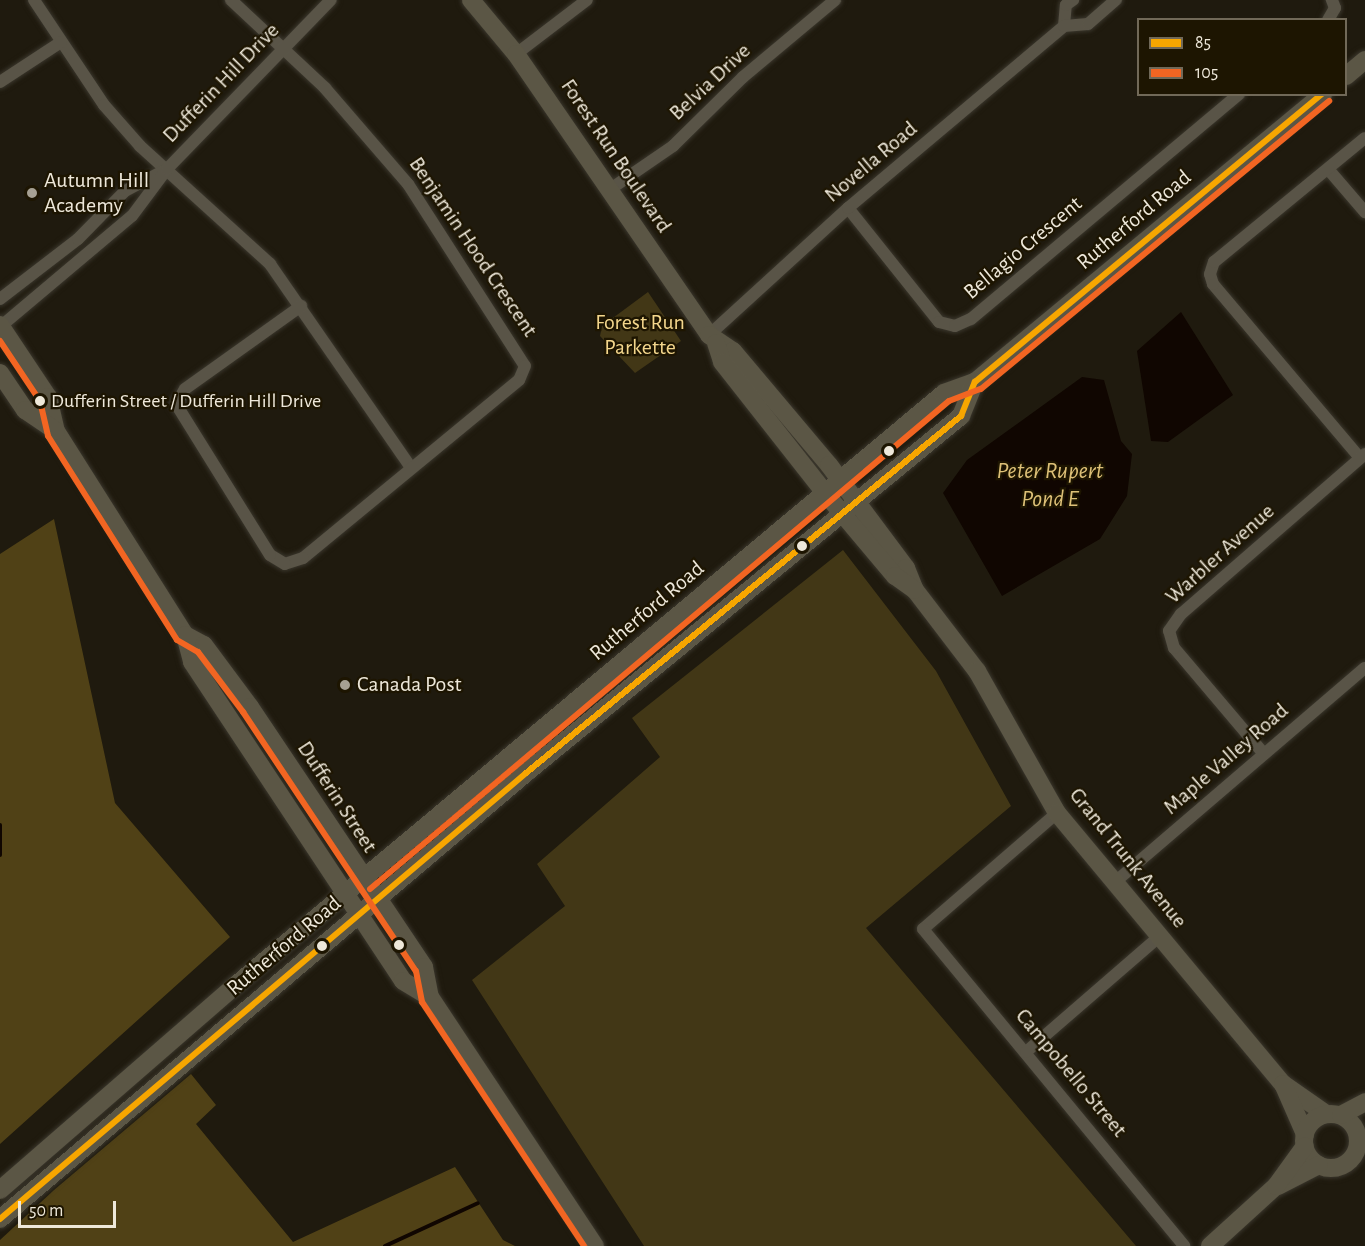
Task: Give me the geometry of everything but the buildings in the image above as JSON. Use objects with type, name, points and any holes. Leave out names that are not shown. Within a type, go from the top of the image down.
[{"type":"main road","name":"Forest Run Boulevard","points":[[471,0],[516,54],[713,339],[722,362],[842,513]]},
{"type":"main road","points":[[1347,75],[1365,60]]},
{"type":"main road","name":"Rutherford Road","points":[[0,1190],[944,393],[975,382],[1321,96]]},
{"type":"main road","name":"Dufferin Street","points":[[0,326],[48,397],[56,431],[185,635],[192,663],[345,897],[403,981],[430,997]]},
{"type":"main road","name":"Forest Run Boulevard","points":[[713,339],[733,351],[857,501]]},
{"type":"main road","name":"Dufferin Street","points":[[0,373],[25,410],[56,431]]},
{"type":"main road","name":"Rutherford Road","points":[[0,1219],[358,916],[961,416],[975,382]]},
{"type":"main road","name":"Grand Trunk Avenue","points":[[857,501],[906,568],[915,590],[977,671],[1057,813],[1283,1084],[1305,1140]]},
{"type":"main road","name":"Grand Trunk Avenue","points":[[842,513],[894,576],[915,590]]},
{"type":"main road","name":"Dufferin Street","points":[[185,635],[204,645],[250,707],[364,882],[424,967],[430,997],[595,1246]]},
{"type":"main road","name":"Grand Trunk Avenue","points":[[1283,1084],[1333,1115]]},
{"type":"main road","points":[[1210,1246],[1276,1186],[1305,1140],[1333,1115],[1365,1102]]},
{"type":"main road","points":[[1276,1186],[1319,1165],[1336,1168],[1351,1160],[1361,1128],[1333,1115]]},
{"type":"main road","points":[[1305,1140],[1319,1165]]},
{"type":"street","points":[[33,0],[104,105],[167,170],[270,264],[301,306],[411,468],[303,558],[285,564],[270,555],[176,404],[185,389],[301,306]]},
{"type":"street","points":[[231,0],[285,46]]},
{"type":"street","name":"Dufferin Hill Drive","points":[[0,326],[132,216],[167,170],[331,0]]},
{"type":"street","points":[[516,54],[587,0]]},
{"type":"street","name":"Belvia Drive","points":[[609,190],[673,146],[743,77],[835,0]]},
{"type":"street","points":[[1064,26],[1066,5],[1073,0]]},
{"type":"street","name":"Novella Road","points":[[713,339],[848,208],[1064,26],[1088,24],[1116,0]]},
{"type":"street","points":[[1329,18],[1335,8],[1332,0]]},
{"type":"street","points":[[0,82],[61,42]]},
{"type":"street","name":"Benjamin Hood Crescent","points":[[285,46],[408,184],[525,366],[519,380],[411,468]]},
{"type":"street","name":"Bellagio Crescent","points":[[848,208],[939,322],[955,326],[971,319],[1237,96]]},
{"type":"street","points":[[1363,456],[1213,284],[1210,274],[1214,262],[1365,138]]},
{"type":"street","points":[[1328,169],[1365,212]]},
{"type":"street","name":"Dufferin Hill Drive","points":[[0,299],[78,239],[126,191],[167,170]]},
{"type":"street","name":"Warbler Avenue","points":[[1264,754],[1174,648],[1169,631],[1181,614],[1363,456]]},
{"type":"street","name":"Maple Valley Road","points":[[1115,882],[1365,668]]},
{"type":"street","name":"Campobello Street","points":[[1057,813],[923,929],[1184,1246]]},
{"type":"street","points":[[1026,1052],[1160,936]]},
{"type":"green space","name":"Forest Run Parkette","points":[[648,292],[681,341],[635,373],[600,336],[602,326]]},
{"type":"green space","points":[[843,550],[936,671],[1011,806],[866,928],[1136,1246],[644,1246],[472,980],[565,906],[537,864],[660,757],[632,718]]},
{"type":"shaded area","points":[[54,519],[115,803],[230,937],[0,1144],[0,554]]},
{"type":"shaded area","points":[[191,1074],[216,1105],[196,1124],[293,1242],[455,1167],[503,1240],[515,1246],[0,1246],[0,1240],[54,1190]]},
{"type":"water","points":[[1181,312],[1233,395],[1168,442],[1151,441],[1137,351]]},
{"type":"water","name":"Peter Rupert Pond E","points":[[1082,377],[1104,380],[1121,441],[1132,454],[1127,496],[1100,539],[1002,596],[943,493],[967,460]]},
{"type":"waterway","points":[[0,825],[0,855]]},
{"type":"waterway","points":[[385,1246],[478,1203]]},
{"type":"transit line","name":"85","points":[[0,1219],[526,773],[961,416],[975,382],[1320,96]]},
{"type":"transit line","name":"105","points":[[370,889],[949,401],[981,389],[1329,101]]},
{"type":"transit line","name":"105","points":[[0,341],[40,401],[48,436],[177,640],[198,652],[243,712],[416,971],[422,1002],[584,1246]]},
{"type":"place","name":"Autumn Hill Academy","points":[[32,193]]},
{"type":"place","name":"Dufferin Street / Dufferin Hill Drive","points":[[40,401]]},
{"type":"place","name":"Canada Post","points":[[345,685]]}]
